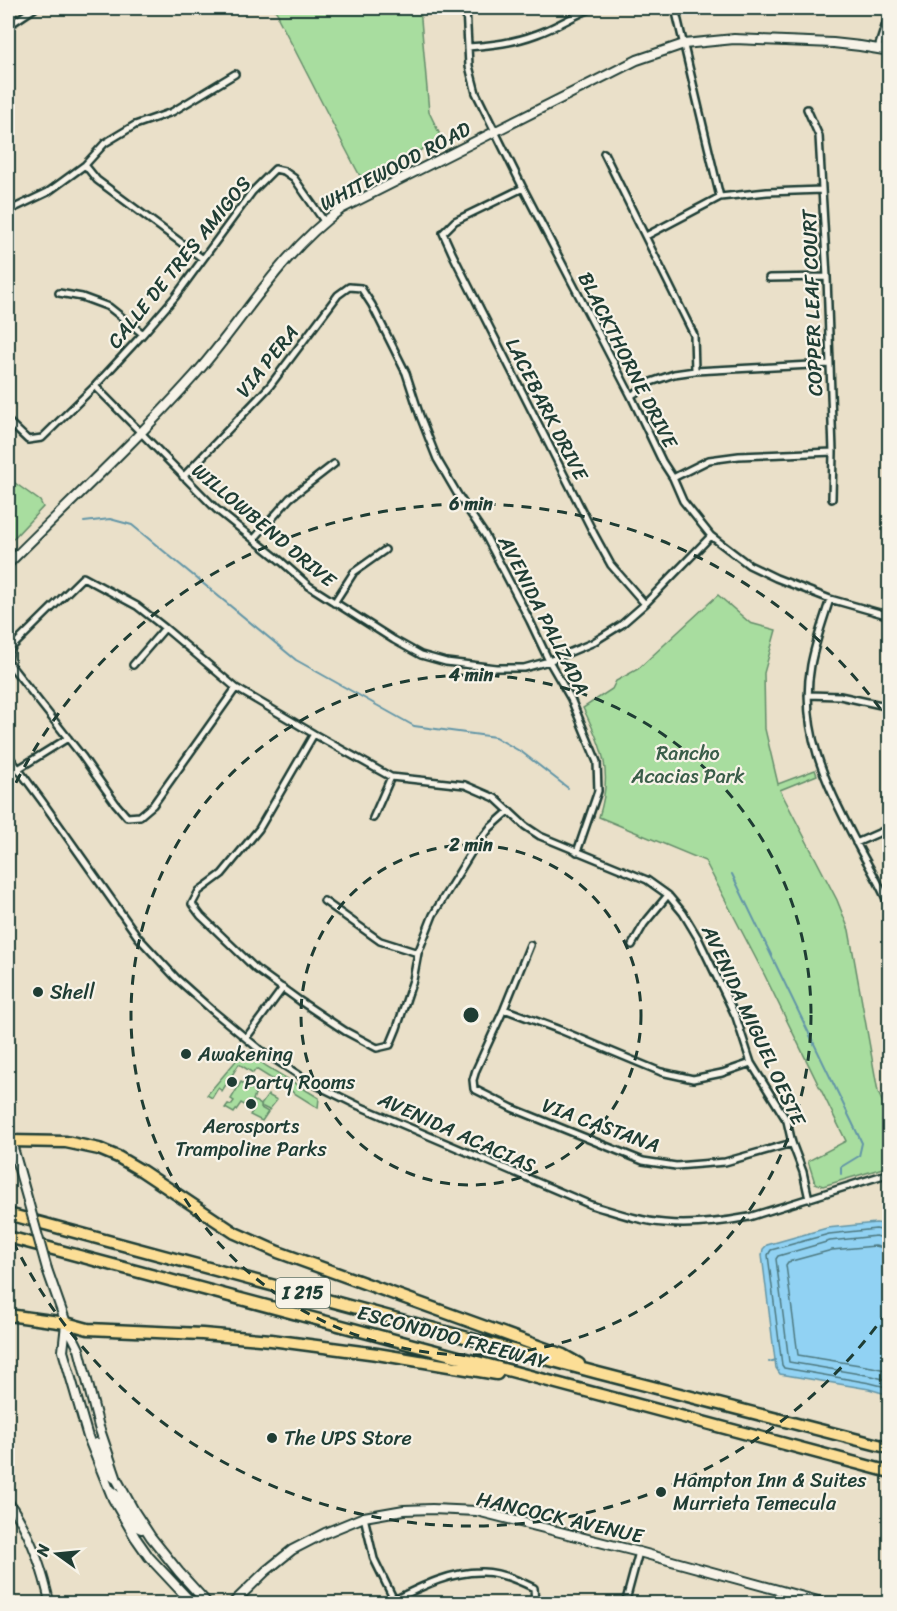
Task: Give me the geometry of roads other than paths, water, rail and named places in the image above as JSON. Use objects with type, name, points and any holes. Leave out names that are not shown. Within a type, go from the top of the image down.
[{"type":"highway","points":[[9,1137],[66,1142],[99,1149],[140,1170],[235,1233],[278,1252],[563,1355],[598,1373]]},
{"type":"highway","name":"ESCONDIDO FREEWAY","points":[[8,1214],[598,1373],[890,1448]]},
{"type":"highway","name":"ESCONDIDO FREEWAY","points":[[8,1237],[890,1472]]},
{"type":"highway","points":[[8,1315],[66,1323],[88,1329],[202,1334],[283,1342],[383,1355],[566,1387]]},
{"type":"main road","name":"WHITEWOOD ROAD","points":[[8,564],[140,433],[225,339],[289,256],[324,221],[341,209],[637,60],[684,45],[745,39],[832,43],[890,51]]},
{"type":"main road","points":[[9,1137],[47,1269],[66,1323],[80,1349],[99,1427],[117,1480],[145,1528],[179,1572],[208,1604]]},
{"type":"main road","points":[[66,1323],[63,1351],[109,1491],[135,1538],[149,1557],[193,1604]]},
{"type":"main road","points":[[92,1445],[97,1443],[111,1477],[117,1480]]},
{"type":"main road","points":[[109,1491],[120,1498],[137,1527],[145,1528]]},
{"type":"main road","name":"HANCOCK AVENUE","points":[[232,1604],[292,1550],[325,1533],[364,1518],[404,1510],[432,1509],[477,1512],[639,1552],[799,1600],[829,1604]]},
{"type":"street","points":[[8,26],[35,8]]},
{"type":"street","name":"BLACKTHORNE DRIVE","points":[[466,8],[469,66],[476,93],[683,501],[711,536],[749,565],[830,599],[890,616]]},
{"type":"street","points":[[468,47],[505,44],[539,34],[579,10],[593,8]]},
{"type":"street","points":[[675,8],[720,197]]},
{"type":"street","points":[[878,48],[890,11]]},
{"type":"street","points":[[8,212],[48,192],[85,165],[105,143],[135,125],[172,112],[235,74]]},
{"type":"street","name":"COPPER LEAF COURT","points":[[807,109],[819,136],[827,276],[833,452],[832,499]]},
{"type":"street","points":[[604,153],[694,335],[695,371]]},
{"type":"street","points":[[85,165],[97,180],[202,259]]},
{"type":"street","name":"CALLE DE TRES AMIGOS","points":[[8,421],[28,440],[42,438],[143,334],[175,297],[252,192],[274,170],[284,171],[294,178],[324,221]]},
{"type":"street","name":"LACEBARK DRIVE","points":[[523,188],[455,221],[443,233],[605,555],[645,604]]},
{"type":"street","points":[[646,236],[720,197],[822,190]]},
{"type":"street","points":[[769,278],[827,276]]},
{"type":"street","name":"VIA PERA","points":[[183,477],[269,387],[338,295],[349,286],[361,288],[372,305]]},
{"type":"street","points":[[59,293],[82,297],[109,307],[143,334]]},
{"type":"street","name":"AVENIDA PALIZADA","points":[[372,305],[406,373],[437,459],[485,535],[549,661],[571,699],[597,762],[598,791],[576,852]]},
{"type":"street","points":[[631,396],[651,382],[674,374],[830,364]]},
{"type":"street","name":"WILLOWBEND DRIVE","points":[[94,386],[216,509],[309,586],[421,655],[446,662],[496,668],[524,668],[549,661],[592,643],[621,625],[645,604],[711,536]]},
{"type":"street","points":[[673,478],[709,460],[739,456],[833,452]]},
{"type":"street","points":[[254,539],[290,498],[334,464]]},
{"type":"street","points":[[334,603],[354,572],[385,550]]},
{"type":"street","name":"AVENIDA MIGUEL OESTE","points":[[68,738],[8,662],[10,648],[83,578],[137,606],[236,688],[392,777],[465,786],[495,798],[540,836],[647,880],[668,895],[683,913],[698,938],[736,1017],[751,1063],[787,1121],[809,1199]]},
{"type":"street","points":[[830,599],[811,665],[808,695],[809,724],[816,755],[828,788],[879,883],[890,909]]},
{"type":"street","points":[[133,665],[165,628]]},
{"type":"street","points":[[18,768],[68,738],[127,817],[140,816],[153,805],[236,688]]},
{"type":"street","points":[[808,695],[840,696],[890,707]]},
{"type":"street","points":[[314,734],[259,829],[222,874],[199,891],[192,904],[201,916],[256,969],[345,1031],[377,1047],[390,1045],[413,980],[418,953],[433,915],[474,848],[490,828],[509,811]]},
{"type":"street","name":"AVENIDA ACACIAS","points":[[8,755],[138,937],[176,978],[259,1049],[308,1081],[343,1098],[591,1205],[628,1216],[664,1223],[725,1222],[749,1217],[890,1173]]},
{"type":"street","points":[[373,818],[392,777]]},
{"type":"street","points":[[856,843],[890,828]]},
{"type":"street","points":[[632,945],[644,924],[668,895]]},
{"type":"street","points":[[324,901],[380,941],[418,953]]},
{"type":"street","points":[[530,945],[504,1009],[661,1072],[693,1079],[722,1073],[751,1063]]},
{"type":"street","points":[[246,1038],[283,988]]},
{"type":"street","name":"VIA CASTANA","points":[[504,1009],[473,1080],[474,1089],[512,1108],[643,1161],[676,1166],[725,1162],[792,1143]]},
{"type":"street","points":[[8,1501],[27,1533],[38,1558],[50,1604]]},
{"type":"street","points":[[364,1518],[374,1559],[395,1602],[447,1576],[480,1571],[513,1578],[534,1587],[535,1604]]},
{"type":"street","points":[[625,1604],[639,1552]]},
{"type":"water","points":[[884,1224],[889,1228],[889,1395],[869,1389],[780,1374],[776,1368],[763,1249],[767,1245],[827,1228]]},
{"type":"waterway","points":[[84,522],[110,519],[132,525],[296,660],[414,726],[495,737],[523,753],[568,788]]},
{"type":"waterway","points":[[732,874],[862,1143],[859,1156],[841,1167],[841,1174]]},
{"type":"waterway","points":[[769,1362],[776,1360]]},
{"type":"place","name":"Shell","points":[[38,992]]},
{"type":"place","name":"Awakening","points":[[186,1054]]},
{"type":"place","name":"Party Rooms","points":[[232,1082]]},
{"type":"place","name":"Aerosports Trampoline Parks","points":[[251,1104]]},
{"type":"place","name":"The UPS Store","points":[[272,1438]]},
{"type":"place","name":"Hampton Inn & Suites Murrieta Temecula","points":[[661,1492]]},
{"type":"park label","name":"Rancho Acacias Park","points":[[688,764]]}]
